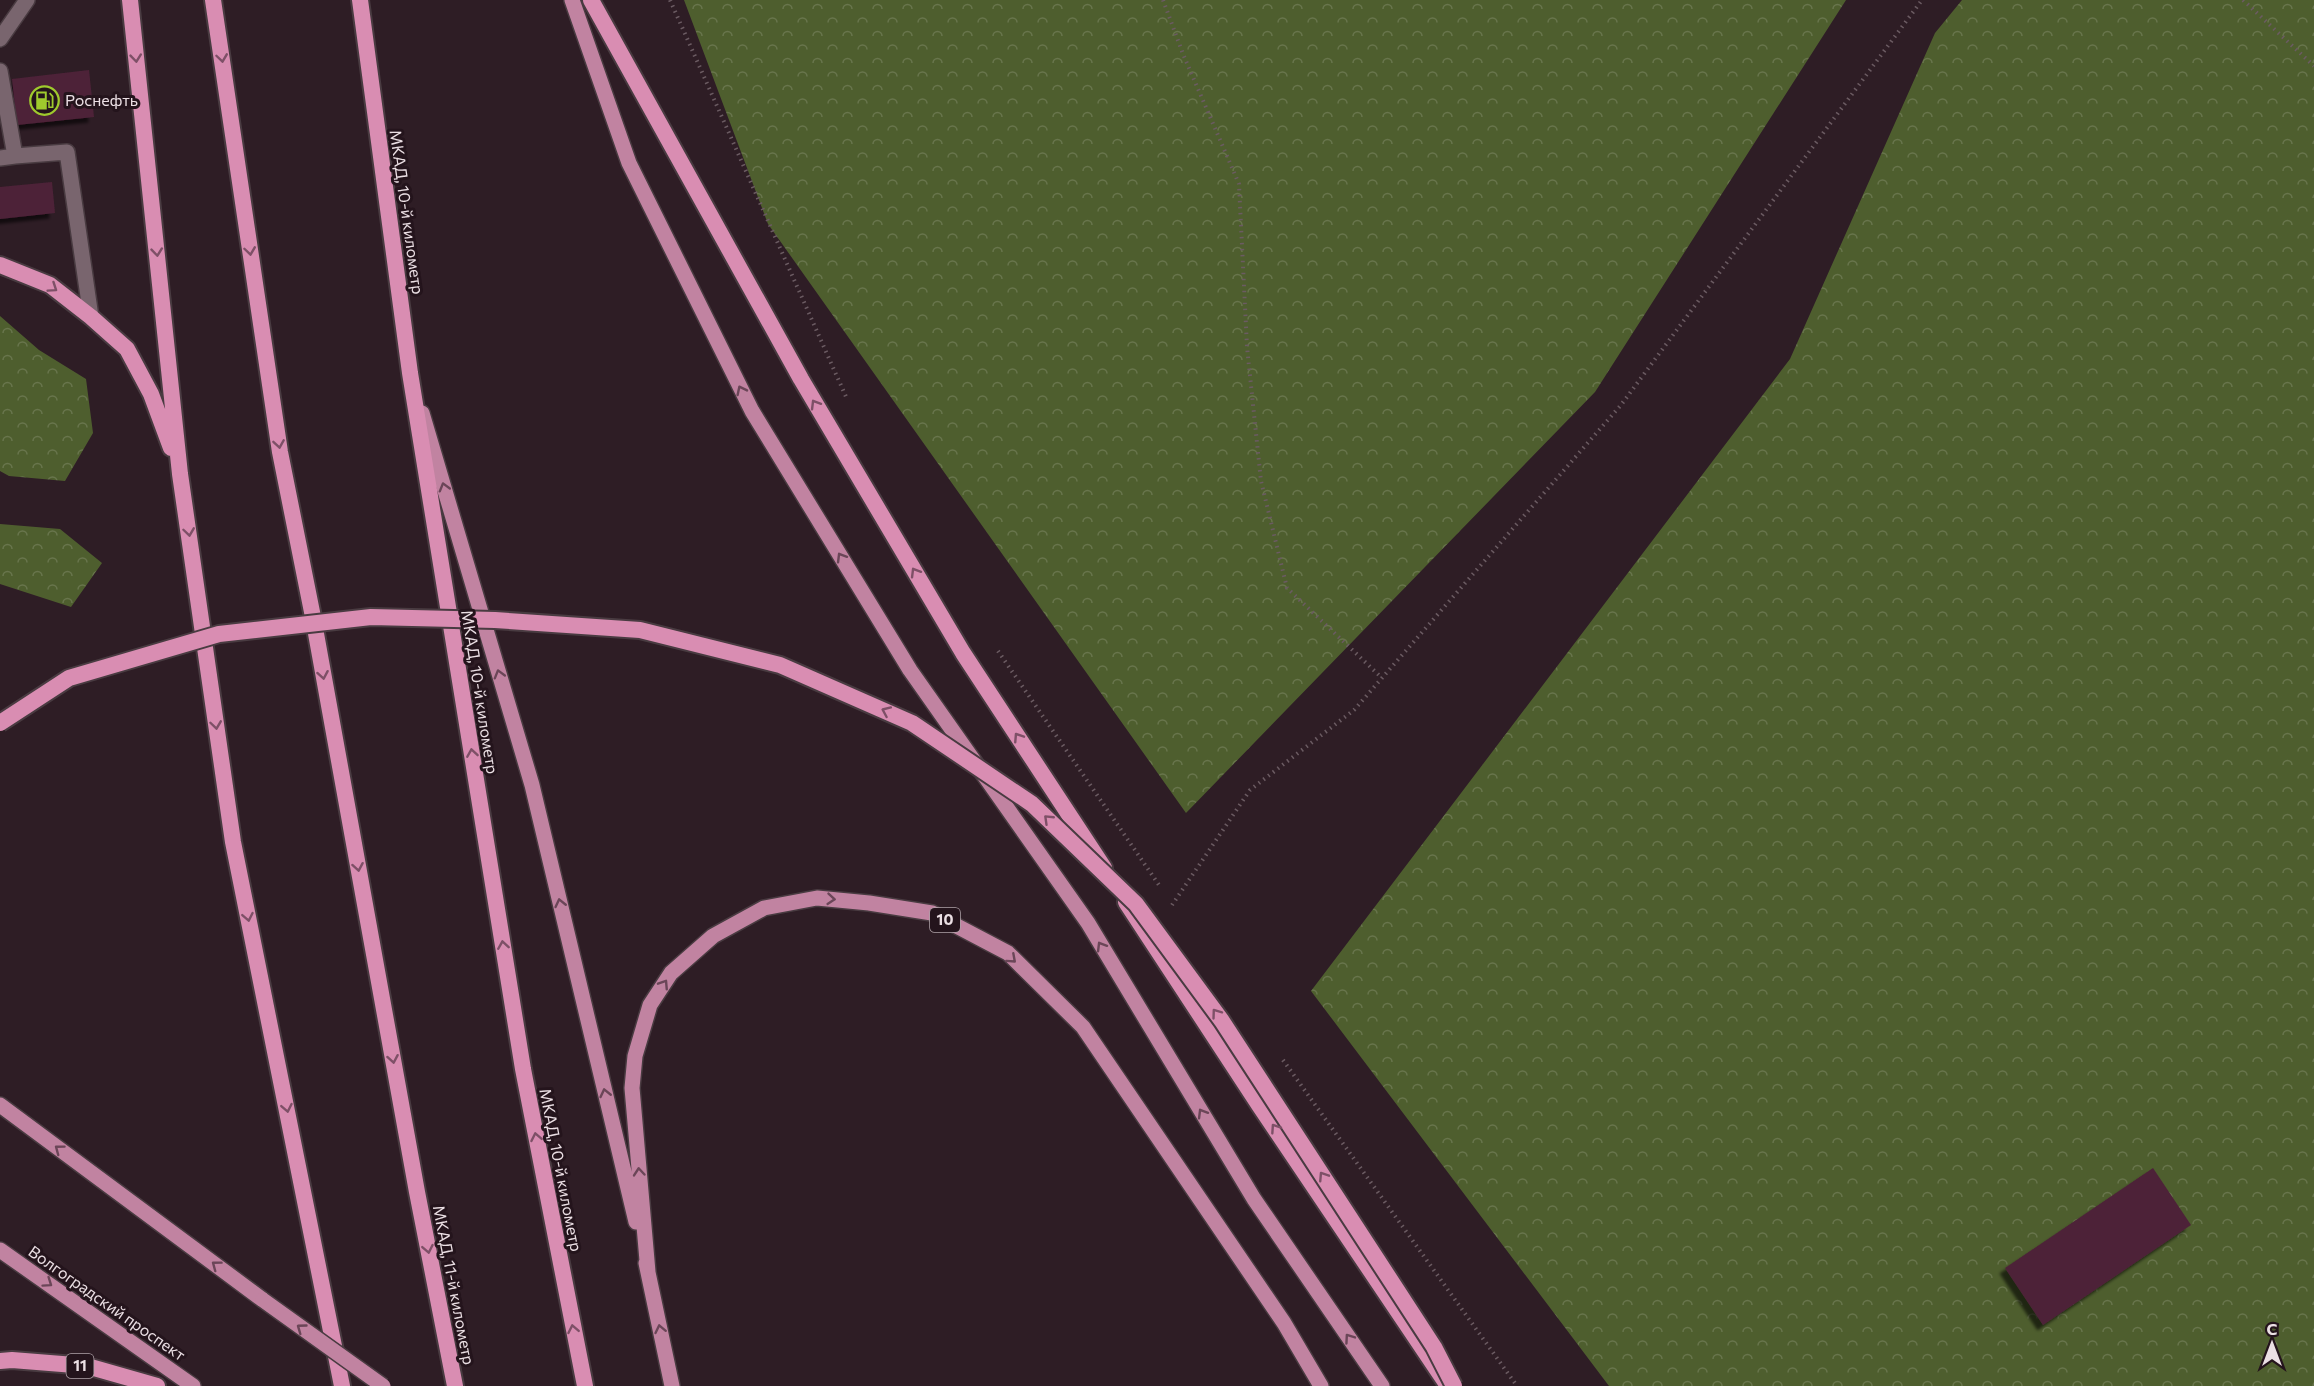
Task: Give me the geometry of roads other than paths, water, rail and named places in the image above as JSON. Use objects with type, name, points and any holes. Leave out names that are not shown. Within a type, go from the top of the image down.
[{"type":"highway","points":[[130,0],[180,474],[233,842],[342,1386]]},
{"type":"highway","name":"МКАД, 11-й километр","points":[[213,0],[280,452],[313,617],[417,1192],[455,1386]]},
{"type":"highway","name":"МКАД, 10-й километр","points":[[360,0],[410,373],[523,1069],[585,1386]]},
{"type":"highway","points":[[591,0],[801,379],[963,653],[1259,1105],[1448,1386]]},
{"type":"highway","points":[[0,265],[50,285],[91,317],[127,350],[152,394],[180,474]]},
{"type":"highway","points":[[0,723],[69,678],[219,634],[371,617],[495,620],[640,630],[780,664],[912,723],[1032,804],[1136,904],[1222,1021],[1434,1347],[1454,1386]]},
{"type":"highway","name":"11","points":[[0,1361],[87,1366],[157,1386]]},
{"type":"main road","points":[[572,0],[629,163],[752,411],[910,670],[1088,923],[1254,1199],[1382,1386]]},
{"type":"main road","points":[[410,373],[532,785],[648,1272],[672,1386]]},
{"type":"main road","name":"10","points":[[648,1272],[632,1088],[635,1056],[650,1005],[671,973],[713,936],[764,908],[817,898],[933,913],[1008,953],[1083,1027],[1284,1323],[1321,1386]]},
{"type":"main road","points":[[0,1105],[262,1300],[383,1386]]},
{"type":"main road","name":"Волгоградский проспект","points":[[0,1250],[193,1386]]},
{"type":"lane","points":[[0,39],[27,0]]},
{"type":"lane","points":[[0,70],[8,157],[67,152],[91,317]]},
{"type":"place","name":"Роснефть","points":[[44,100]]}]
